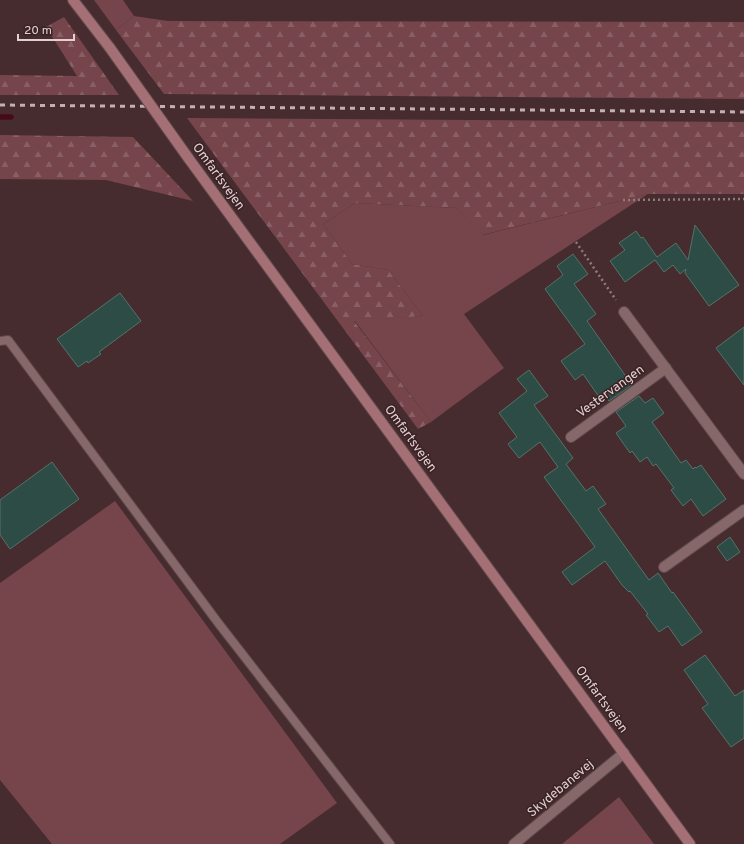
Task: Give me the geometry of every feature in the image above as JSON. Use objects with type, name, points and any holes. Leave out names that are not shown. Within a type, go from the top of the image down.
[{"type":"main road","name":"Omfartsvejen","points":[[73,0],[110,48]]},
{"type":"main road","name":"Omfartsvejen","points":[[77,0],[189,160],[690,844]]},
{"type":"street","name":"Vestervangen","points":[[624,312],[744,474]]},
{"type":"street","name":"Vestervangen","points":[[571,437],[666,368]]},
{"type":"street","points":[[664,567],[744,510]]},
{"type":"street","name":"Skydebanevej","points":[[514,844],[624,753]]},
{"type":"lane","points":[[0,341],[8,340],[215,618],[390,844]]},
{"type":"path","points":[[623,200],[744,199]]},
{"type":"path","points":[[576,242],[624,312]]},
{"type":"green space","points":[[94,0],[123,0],[134,16],[116,30]]},
{"type":"green space","points":[[134,16],[168,21],[744,22],[744,99],[164,94],[116,30]]},
{"type":"green space","points":[[64,17],[119,95],[0,95],[0,75],[77,76],[46,27]]},
{"type":"green space","points":[[187,118],[744,122],[744,194],[648,194],[482,235],[457,208],[355,203],[323,224],[352,264],[388,270],[423,316],[354,321],[431,422],[418,429]]},
{"type":"green space","points":[[0,135],[133,137],[193,201],[106,180],[0,179]]},
{"type":"green space","points":[[648,194],[464,314],[504,368],[431,422],[354,320],[423,316],[388,270],[352,264],[323,224],[355,203],[457,208],[483,235]]},
{"type":"green space","points":[[115,501],[337,803],[280,844],[52,844],[0,780],[0,583]]},
{"type":"green space","points":[[619,797],[654,844],[562,844]]},
{"type":"building","points":[[695,225],[739,285],[709,306],[685,273],[686,269],[680,274],[673,265],[664,272],[655,260],[625,282],[610,261],[625,250],[619,243],[636,231],[641,238],[643,237],[657,257],[676,243],[688,260]]},
{"type":"building","points":[[573,254],[588,274],[574,284],[596,314],[587,321],[632,385],[609,401],[607,398],[602,401],[583,374],[575,380],[561,361],[585,344],[545,289],[563,275],[557,266]]},
{"type":"building","points":[[120,293],[141,321],[99,352],[101,354],[88,363],[87,361],[78,367],[57,339]]},
{"type":"building","points":[[744,327],[744,385],[716,348]]},
{"type":"building","points":[[529,370],[548,396],[534,405],[573,458],[566,464],[586,491],[593,486],[606,504],[598,509],[649,580],[658,573],[702,632],[682,646],[668,626],[659,632],[646,615],[648,614],[630,591],[629,592],[622,585],[605,561],[572,585],[562,572],[595,547],[544,477],[558,467],[540,442],[519,458],[508,444],[517,437],[499,413],[527,391],[517,379]]},
{"type":"building","points":[[639,396],[645,403],[653,398],[664,413],[652,422],[681,463],[686,460],[693,469],[701,465],[726,499],[703,516],[691,499],[683,506],[671,490],[674,488],[656,464],[653,466],[647,457],[640,462],[632,451],[630,453],[616,433],[626,426],[616,412]]},
{"type":"building","points":[[52,462],[79,499],[10,549],[0,535],[0,500]]},
{"type":"building","points":[[730,537],[740,552],[727,561],[717,547]]},
{"type":"building","points":[[705,655],[735,696],[744,690],[744,738],[731,747],[702,708],[708,704],[684,670]]},
{"type":"waterway","points":[[0,117],[11,117]]},
{"type":"railway","points":[[0,105],[744,112]]}]
